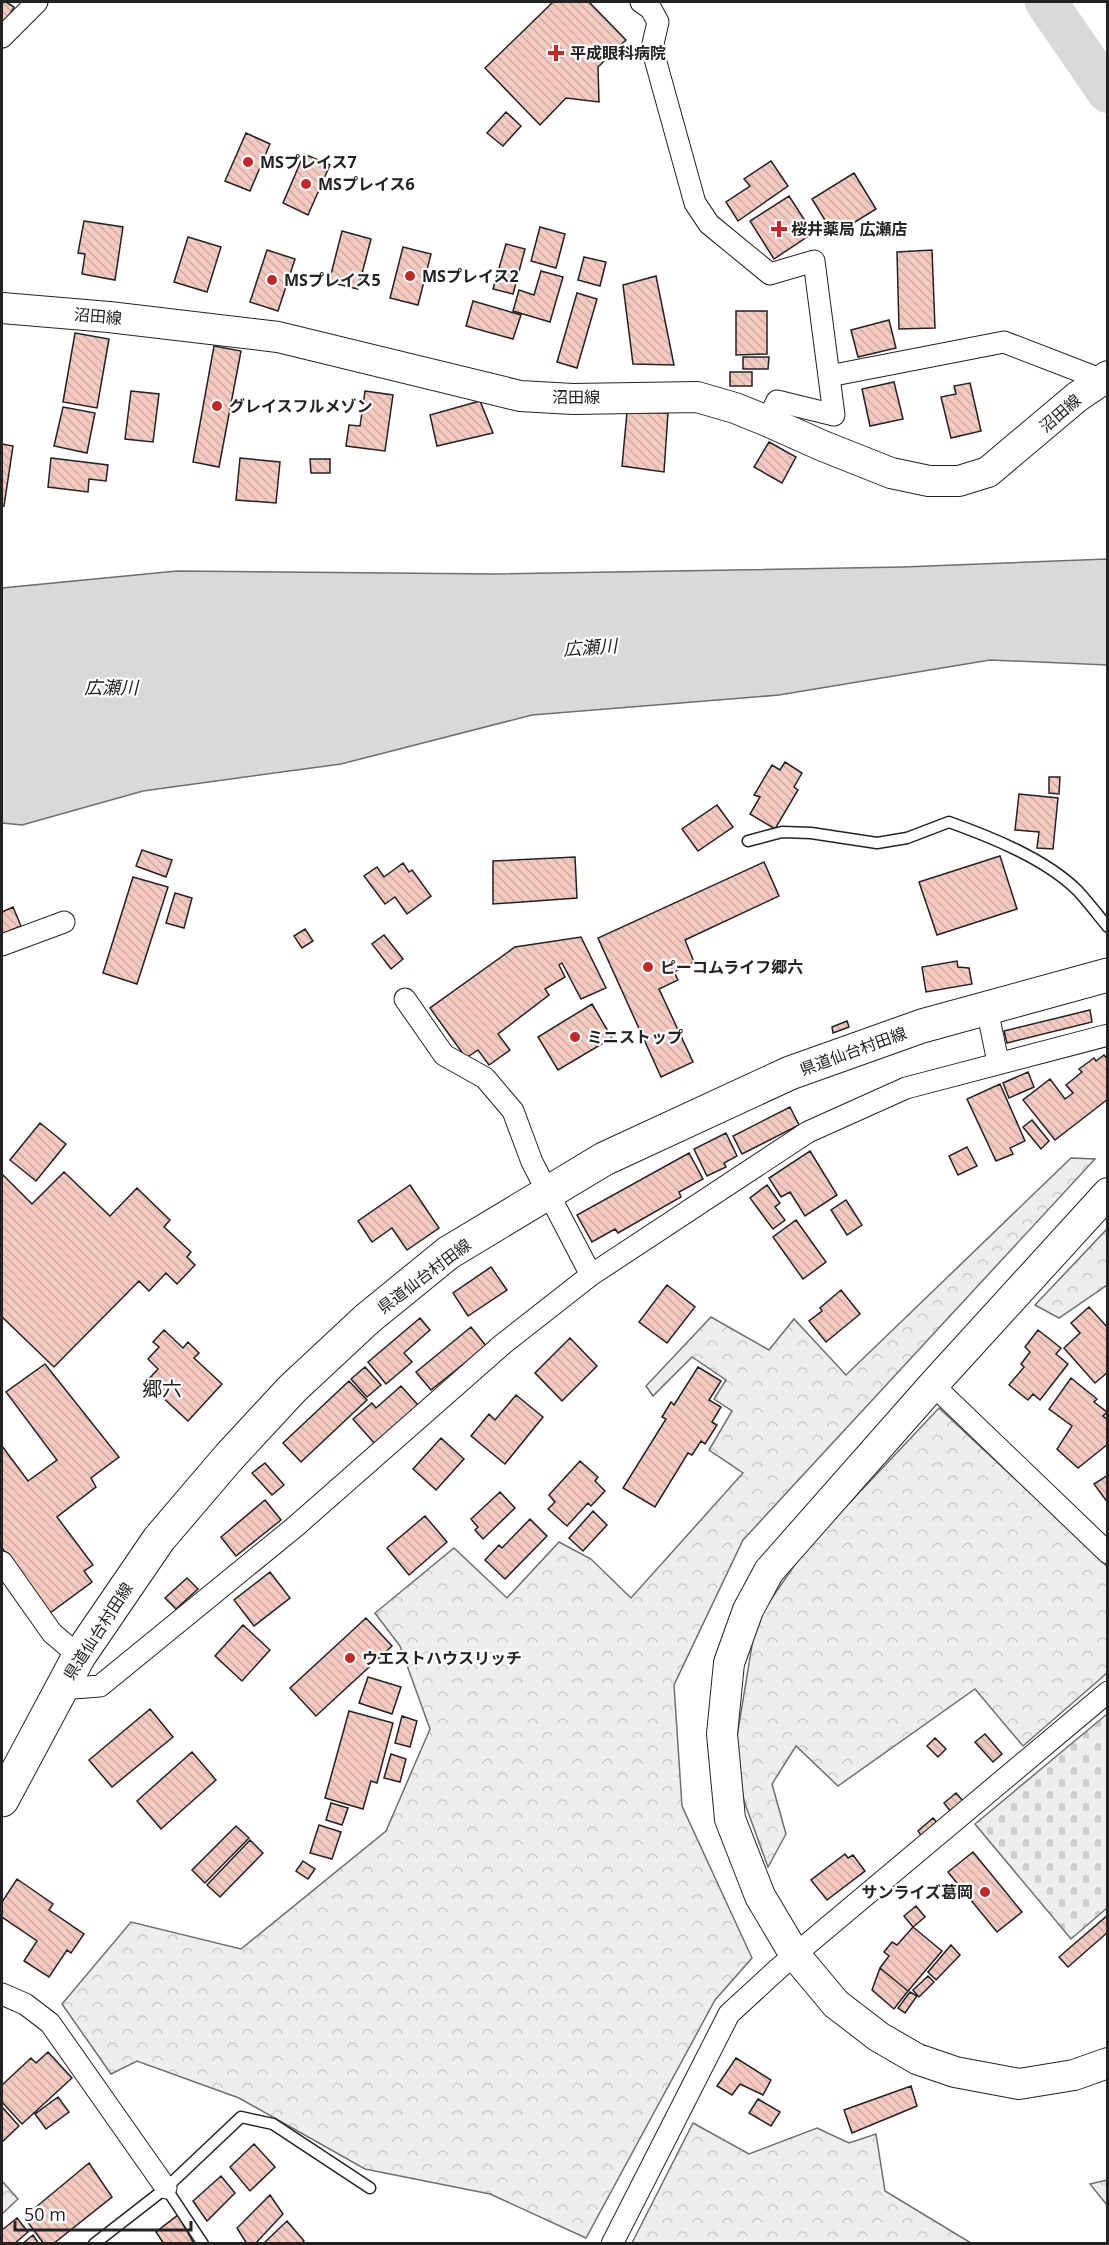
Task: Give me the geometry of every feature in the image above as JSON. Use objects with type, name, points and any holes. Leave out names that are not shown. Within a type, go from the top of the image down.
[{"type":"main road","name":"県道仙台村田線","points":[[2,1800],[79,1656],[159,1539],[229,1457],[292,1389],[367,1320],[448,1254],[604,1159],[790,1073],[922,1026],[1107,975]]},
{"type":"street","points":[[2,37],[37,2]]},
{"type":"street","points":[[641,2],[651,9],[658,22],[652,48],[696,203],[709,224],[770,274],[814,261],[834,415],[777,401],[768,421]]},
{"type":"street","name":"沼田線","points":[[2,308],[109,317],[278,337],[520,396],[573,399],[697,397],[768,421],[891,474],[929,481],[959,481],[988,472],[1104,378]]},
{"type":"street","points":[[829,376],[1004,342],[1104,378]]},
{"type":"street","points":[[2,945],[64,921]]},
{"type":"street","points":[[405,999],[444,1055],[485,1078],[513,1111],[532,1162],[591,1275]]},
{"type":"street","points":[[987,1009],[998,1062]]},
{"type":"street","points":[[60,1689],[100,1686],[296,1526],[503,1344],[591,1275],[808,1131],[906,1088],[1107,1035]]},
{"type":"street","points":[[1107,1193],[769,1571],[748,1610],[729,1663],[722,1734],[729,1819],[760,1896],[795,1955],[836,2004],[879,2037],[917,2059],[955,2072],[1019,2084],[1074,2075],[1107,2063]]},
{"type":"street","points":[[933,1385],[1107,1553]]},
{"type":"street","points":[[2,1562],[52,1633],[79,1656]]},
{"type":"street","points":[[612,2244],[729,2014],[795,1955],[1107,1692]]},
{"type":"street","points":[[2,1994],[25,2004],[50,2023],[166,2188]]},
{"type":"lane","points":[[748,841],[782,832],[801,832],[877,843],[907,838],[949,822],[970,829],[1040,862],[1077,890],[1107,927]]},
{"type":"lane","points":[[94,2244],[166,2188],[241,2117],[273,2124],[370,2188]]},
{"type":"lane","points":[[166,2188],[203,2244]]},
{"type":"green space","points":[[1071,1158],[1095,1159],[743,1540],[674,1685],[682,1806],[752,1958],[715,2000],[586,2238],[490,2194],[365,2169],[239,2098],[137,2061],[111,2074],[62,2004],[131,1922],[241,1949],[386,1831],[430,1729],[400,1646],[375,1613],[454,1548],[507,1598],[559,1542],[591,1559],[631,1598],[743,1473],[709,1450],[732,1411],[714,1399],[726,1380],[692,1357],[653,1396],[646,1386],[711,1317],[769,1350],[794,1319],[846,1375]]},
{"type":"green space","points":[[1107,1229],[1107,1285],[1059,1318],[1035,1305]]},
{"type":"green space","points":[[939,1408],[1107,1567],[1107,1673],[1023,1746],[975,1689],[838,1786],[796,1746],[772,1784],[786,1834],[768,1867],[744,1801],[735,1749],[756,1621],[805,1550]]},
{"type":"green space","points":[[1107,1714],[1107,1908],[1071,1939],[975,1824]]},
{"type":"green space","points":[[693,2123],[749,2154],[817,2128],[849,2143],[876,2134],[885,2191],[971,2243],[632,2243]]},
{"type":"green space","points":[[1108,2180],[1107,2205],[1090,2184]]},
{"type":"green space","points":[[2,2181],[18,2199],[2,2214]]},
{"type":"water","name":"広瀬川","points":[[1107,559],[1107,665],[990,660],[779,695],[532,715],[341,764],[143,791],[22,825],[2,823],[2,588],[177,571],[495,574],[903,567]]},
{"type":"building","points":[[2,2],[14,7],[5,23],[2,21]]},
{"type":"building","name":"平成眼科病院","points":[[553,2],[589,2],[626,40],[598,67],[599,102],[566,98],[540,125],[485,68]]},
{"type":"building","points":[[506,112],[521,126],[503,146],[487,133]]},
{"type":"building","name":"MSプレイス7","points":[[246,133],[270,144],[250,191],[225,181]]},
{"type":"building","name":"MSプレイス6","points":[[304,154],[330,165],[308,215],[283,203]]},
{"type":"building","points":[[771,161],[788,186],[738,221],[726,202],[750,186],[744,179]]},
{"type":"building","points":[[854,173],[876,209],[834,235],[812,199]]},
{"type":"building","points":[[789,196],[813,233],[774,259],[750,221]]},
{"type":"building","points":[[84,221],[123,227],[115,280],[82,274],[85,254],[78,253]]},
{"type":"building","points":[[540,227],[565,234],[556,268],[531,261]]},
{"type":"building","points":[[342,231],[371,239],[358,289],[329,282]]},
{"type":"building","points":[[188,237],[221,247],[207,292],[174,282]]},
{"type":"building","points":[[506,244],[525,249],[513,294],[493,289]]},
{"type":"building","name":"MSプレイス2","points":[[403,247],[431,254],[418,305],[390,298]]},
{"type":"building","name":"MSプレイス5","points":[[267,250],[295,259],[278,311],[250,302]]},
{"type":"building","points":[[932,250],[935,328],[899,329],[897,252]]},
{"type":"building","points":[[584,257],[606,262],[600,286],[578,280]]},
{"type":"building","points":[[541,271],[563,277],[550,322],[513,311],[519,290],[534,295]]},
{"type":"building","points":[[656,276],[674,365],[633,364],[623,285]]},
{"type":"building","points":[[577,293],[597,299],[577,368],[557,362]]},
{"type":"building","points":[[473,301],[521,315],[513,339],[466,326]]},
{"type":"building","points":[[736,311],[767,311],[767,354],[736,355]]},
{"type":"building","points":[[889,320],[896,348],[858,357],[851,330]]},
{"type":"building","points":[[75,333],[109,339],[97,408],[63,402]]},
{"type":"building","name":"グレイスフルメゾン","points":[[214,346],[241,351],[219,467],[193,462]]},
{"type":"building","points":[[743,357],[769,357],[768,369],[743,369]]},
{"type":"building","points":[[730,372],[752,372],[752,386],[730,386]]},
{"type":"building","points":[[894,382],[903,419],[870,426],[862,389]]},
{"type":"building","points":[[970,383],[981,431],[951,438],[941,397],[956,394],[954,386]]},
{"type":"building","points":[[131,391],[159,394],[153,442],[125,439]]},
{"type":"building","points":[[365,391],[393,395],[385,451],[346,446],[349,425],[360,426]]},
{"type":"building","points":[[480,401],[493,433],[437,446],[430,415]]},
{"type":"building","points":[[63,407],[95,413],[87,453],[54,446]]},
{"type":"building","points":[[627,412],[668,413],[664,472],[622,466]]},
{"type":"building","points":[[769,442],[796,457],[782,483],[754,467]]},
{"type":"building","points":[[2,444],[13,446],[4,506],[2,506]]},
{"type":"building","points":[[51,458],[108,465],[106,481],[89,479],[88,492],[48,487]]},
{"type":"building","points":[[240,458],[280,462],[276,503],[236,500]]},
{"type":"building","points":[[310,459],[330,459],[330,473],[311,473]]},
{"type":"building","points":[[785,762],[802,773],[794,787],[798,790],[775,829],[750,814],[760,797],[754,795],[772,765],[780,770]]},
{"type":"building","points":[[1049,777],[1060,777],[1059,794],[1049,793]]},
{"type":"building","points":[[1019,794],[1058,798],[1053,849],[1037,848],[1039,832],[1015,830]]},
{"type":"building","points":[[717,805],[733,827],[698,851],[682,829]]},
{"type":"building","points":[[142,850],[172,860],[166,877],[136,866]]},
{"type":"building","points":[[1000,856],[1017,909],[937,935],[919,882]]},
{"type":"building","points":[[575,857],[577,898],[493,904],[493,861]]},
{"type":"building","name":"ピーコムライフ郷六","points":[[764,862],[779,896],[685,940],[694,962],[674,972],[678,980],[659,989],[693,1062],[661,1077],[598,938]]},
{"type":"building","points":[[403,863],[409,872],[412,870],[431,896],[407,914],[395,897],[385,904],[364,876],[377,867],[384,877]]},
{"type":"building","points":[[133,877],[168,887],[137,984],[103,973]]},
{"type":"building","points":[[175,893],[192,898],[184,928],[166,923]]},
{"type":"building","points":[[13,907],[21,926],[2,934],[2,912]]},
{"type":"building","points":[[305,929],[313,941],[302,948],[294,936]]},
{"type":"building","points":[[384,935],[403,959],[391,969],[372,944]]},
{"type":"building","points":[[581,937],[606,988],[581,999],[562,963],[559,965],[565,977],[545,989],[549,995],[498,1034],[510,1050],[489,1065],[478,1050],[466,1058],[430,1008],[515,947]]},
{"type":"building","points":[[957,961],[958,967],[969,968],[972,984],[926,992],[922,967]]},
{"type":"building","name":"ミニストップ","points":[[592,1004],[612,1038],[558,1070],[538,1037]]},
{"type":"building","points":[[1090,1010],[1092,1022],[1007,1043],[1004,1031]]},
{"type":"building","points":[[847,1021],[849,1027],[833,1033],[832,1027]]},
{"type":"building","points":[[1104,1055],[1108,1060],[1108,1099],[1055,1140],[1023,1100],[1050,1079],[1065,1099],[1073,1093],[1066,1085],[1082,1072],[1079,1069],[1094,1058],[1096,1061]]},
{"type":"building","points":[[1028,1072],[1034,1087],[1009,1098],[1003,1083]]},
{"type":"building","points":[[1000,1084],[1025,1141],[1010,1148],[1013,1154],[996,1161],[967,1099]]},
{"type":"building","points":[[790,1107],[799,1125],[742,1154],[733,1136]]},
{"type":"building","points":[[1032,1120],[1049,1141],[1041,1149],[1023,1127]]},
{"type":"building","points":[[40,1123],[66,1144],[36,1181],[10,1160]]},
{"type":"building","points":[[726,1133],[737,1156],[724,1163],[726,1167],[707,1176],[694,1149]]},
{"type":"building","points":[[967,1147],[977,1166],[958,1175],[949,1156]]},
{"type":"building","points":[[810,1151],[837,1195],[805,1216],[790,1192],[781,1197],[769,1178]]},
{"type":"building","points":[[689,1153],[703,1179],[679,1192],[681,1197],[618,1233],[615,1229],[592,1242],[577,1215]]},
{"type":"building","points":[[64,1172],[110,1216],[137,1188],[170,1220],[164,1227],[191,1252],[187,1257],[195,1265],[177,1284],[166,1273],[149,1291],[139,1281],[54,1367],[2,1317],[2,1174],[32,1204]]},
{"type":"building","points":[[410,1185],[439,1228],[407,1250],[392,1228],[372,1242],[358,1221]]},
{"type":"building","points":[[767,1185],[780,1203],[775,1207],[785,1220],[773,1229],[750,1198]]},
{"type":"building","points":[[846,1200],[862,1225],[847,1235],[831,1210]]},
{"type":"building","points":[[796,1220],[826,1262],[803,1279],[773,1237]]},
{"type":"building","points":[[491,1267],[507,1290],[468,1316],[453,1293]]},
{"type":"building","points":[[667,1285],[695,1307],[667,1343],[639,1322]]},
{"type":"building","points":[[841,1290],[860,1314],[826,1342],[809,1321],[822,1311],[820,1308]]},
{"type":"building","points":[[1089,1307],[1108,1328],[1108,1372],[1095,1383],[1064,1348],[1080,1333],[1071,1323]]},
{"type":"building","points":[[420,1318],[430,1330],[404,1353],[412,1362],[386,1384],[368,1362]]},
{"type":"building","points":[[471,1327],[486,1346],[431,1390],[416,1372]]},
{"type":"building","points":[[164,1330],[183,1348],[188,1342],[199,1353],[194,1358],[222,1384],[188,1421],[146,1382],[158,1369],[148,1359],[159,1347],[153,1342]]},
{"type":"building","points":[[1038,1330],[1061,1348],[1056,1354],[1068,1364],[1040,1400],[1033,1394],[1028,1400],[1009,1385],[1024,1367],[1021,1364],[1030,1352],[1025,1347]]},
{"type":"building","points":[[570,1338],[597,1366],[562,1401],[535,1373]]},
{"type":"building","points":[[45,1364],[119,1457],[91,1478],[96,1487],[57,1517],[93,1565],[84,1571],[92,1582],[50,1613],[2,1548],[2,1446],[28,1481],[57,1460],[6,1392]]},
{"type":"building","points":[[365,1367],[381,1385],[367,1397],[351,1379]]},
{"type":"building","points":[[698,1367],[721,1381],[709,1400],[721,1407],[712,1422],[717,1425],[705,1444],[701,1441],[692,1455],[688,1453],[655,1507],[623,1488],[666,1419],[662,1417],[671,1402],[674,1405]]},
{"type":"building","points":[[1071,1378],[1097,1399],[1094,1402],[1107,1412],[1103,1416],[1108,1420],[1108,1444],[1078,1468],[1057,1449],[1072,1426],[1049,1409]]},
{"type":"building","points":[[349,1381],[367,1400],[301,1462],[283,1443]]},
{"type":"building","points":[[401,1386],[418,1405],[375,1444],[353,1419],[372,1403],[376,1408]]},
{"type":"building","points":[[516,1395],[543,1417],[505,1464],[471,1436],[489,1414],[495,1420]]},
{"type":"building","points":[[441,1438],[464,1459],[436,1490],[413,1469]]},
{"type":"building","points":[[580,1461],[598,1477],[595,1481],[605,1491],[591,1506],[588,1503],[567,1526],[548,1509],[555,1502],[549,1495]]},
{"type":"building","points":[[265,1463],[284,1485],[272,1495],[252,1473]]},
{"type":"building","points":[[1108,1475],[1108,1503],[1094,1484]]},
{"type":"building","points":[[500,1492],[515,1508],[483,1539],[475,1530],[478,1527],[471,1519]]},
{"type":"building","points":[[265,1500],[281,1520],[236,1556],[221,1537]]},
{"type":"building","points":[[593,1511],[607,1525],[583,1551],[569,1538]]},
{"type":"building","points":[[425,1516],[447,1542],[409,1575],[387,1548]]},
{"type":"building","points":[[530,1519],[547,1536],[505,1579],[485,1560],[499,1545],[502,1548]]},
{"type":"building","points":[[270,1572],[290,1598],[254,1626],[234,1600]]},
{"type":"building","points":[[187,1578],[198,1589],[176,1609],[165,1598]]},
{"type":"building","name":"ウエストハウスリッチ","points":[[366,1618],[392,1646],[316,1716],[290,1688]]},
{"type":"building","points":[[243,1625],[270,1650],[242,1681],[215,1656]]},
{"type":"building","points":[[368,1677],[401,1687],[392,1714],[359,1703]]},
{"type":"building","points":[[150,1709],[173,1737],[112,1787],[89,1760]]},
{"type":"building","points":[[349,1711],[393,1723],[377,1783],[371,1781],[363,1809],[325,1798]]},
{"type":"building","points":[[402,1716],[417,1721],[410,1747],[395,1743]]},
{"type":"building","points":[[985,1734],[1002,1754],[993,1762],[975,1742]]},
{"type":"building","points":[[935,1738],[946,1749],[938,1757],[927,1746]]},
{"type":"building","points":[[192,1752],[216,1780],[161,1829],[137,1801]]},
{"type":"building","points":[[391,1754],[406,1759],[400,1782],[384,1778]]},
{"type":"building","points":[[956,1793],[963,1801],[951,1812],[944,1803]]},
{"type":"building","points":[[331,1803],[348,1808],[342,1825],[326,1820]]},
{"type":"building","points":[[933,1818],[938,1824],[922,1837],[918,1831]]},
{"type":"building","points":[[319,1825],[341,1832],[332,1859],[310,1853]]},
{"type":"building","points":[[236,1826],[249,1838],[205,1883],[192,1870]]},
{"type":"building","points":[[250,1840],[263,1853],[220,1897],[207,1885]]},
{"type":"building","name":"サンライズ葛岡","points":[[973,1852],[1022,1912],[997,1932],[948,1872]]},
{"type":"building","points":[[845,1854],[848,1858],[853,1855],[865,1871],[827,1900],[811,1880]]},
{"type":"building","points":[[303,1861],[315,1869],[308,1879],[296,1871]]},
{"type":"building","points":[[17,1879],[53,1904],[49,1910],[84,1934],[71,1953],[67,1950],[49,1977],[24,1961],[37,1941],[2,1917],[2,1902]]},
{"type":"building","points":[[916,1906],[925,1917],[913,1927],[904,1916]]},
{"type":"building","points":[[1108,1915],[1108,1932],[1068,1967],[1059,1957]]},
{"type":"building","points":[[913,1927],[942,1951],[908,1991],[880,1968],[889,1956],[884,1952],[892,1942],[897,1945]]},
{"type":"building","points":[[951,1945],[960,1955],[936,1980],[928,1972]]},
{"type":"building","points":[[880,1968],[908,1991],[894,2009],[872,1990]]},
{"type":"building","points":[[928,1976],[934,1982],[919,1997],[913,1990]]},
{"type":"building","points":[[910,1992],[917,1996],[905,2013],[898,2008]]},
{"type":"building","points":[[48,2052],[72,2078],[22,2124],[2,2102],[2,2085],[31,2058],[36,2063]]},
{"type":"building","points":[[736,2058],[771,2080],[763,2095],[740,2084],[732,2095],[717,2086]]},
{"type":"building","points":[[911,2086],[917,2106],[852,2133],[844,2110]]},
{"type":"building","points":[[58,2097],[69,2112],[46,2129],[35,2114]]},
{"type":"building","points":[[758,2099],[780,2112],[771,2126],[749,2113]]},
{"type":"building","points":[[2,2107],[19,2126],[2,2142]]},
{"type":"building","points":[[254,2144],[275,2167],[250,2191],[230,2167]]},
{"type":"building","points":[[89,2163],[112,2197],[53,2244],[44,2244],[24,2217]]},
{"type":"building","points":[[221,2176],[235,2193],[207,2221],[193,2201]]},
{"type":"building","points":[[270,2195],[283,2214],[255,2244],[247,2244],[237,2228]]},
{"type":"building","points":[[178,2215],[194,2244],[164,2244],[156,2232]]},
{"type":"building","points":[[17,2218],[28,2232],[14,2244],[2,2244],[2,2230]]},
{"type":"building","points":[[287,2221],[304,2241],[301,2244],[263,2244]]},
{"type":"building","points":[[33,2235],[39,2244],[22,2244]]},
{"type":"waterway","points":[[1046,2],[1108,92]]},
{"type":"place","name":"平成眼科病院","points":[[556,53]]},
{"type":"place","name":"MSプレイス7","points":[[248,162]]},
{"type":"place","name":"MSプレイス6","points":[[306,184]]},
{"type":"place","name":"桜井薬局 広瀬店","points":[[779,229]]},
{"type":"place","name":"MSプレイス2","points":[[410,276]]},
{"type":"place","name":"MSプレイス5","points":[[272,280]]},
{"type":"place","name":"グレイスフルメゾン","points":[[217,406]]},
{"type":"place","name":"ピーコムライフ郷六","points":[[648,967]]},
{"type":"place","name":"ミニストップ","points":[[575,1037]]},
{"type":"place","name":"ウエストハウスリッチ","points":[[350,1658]]},
{"type":"place","name":"サンライズ葛岡","points":[[985,1892]]},
{"type":"district","name":"郷六","points":[[162,1388]]}]
